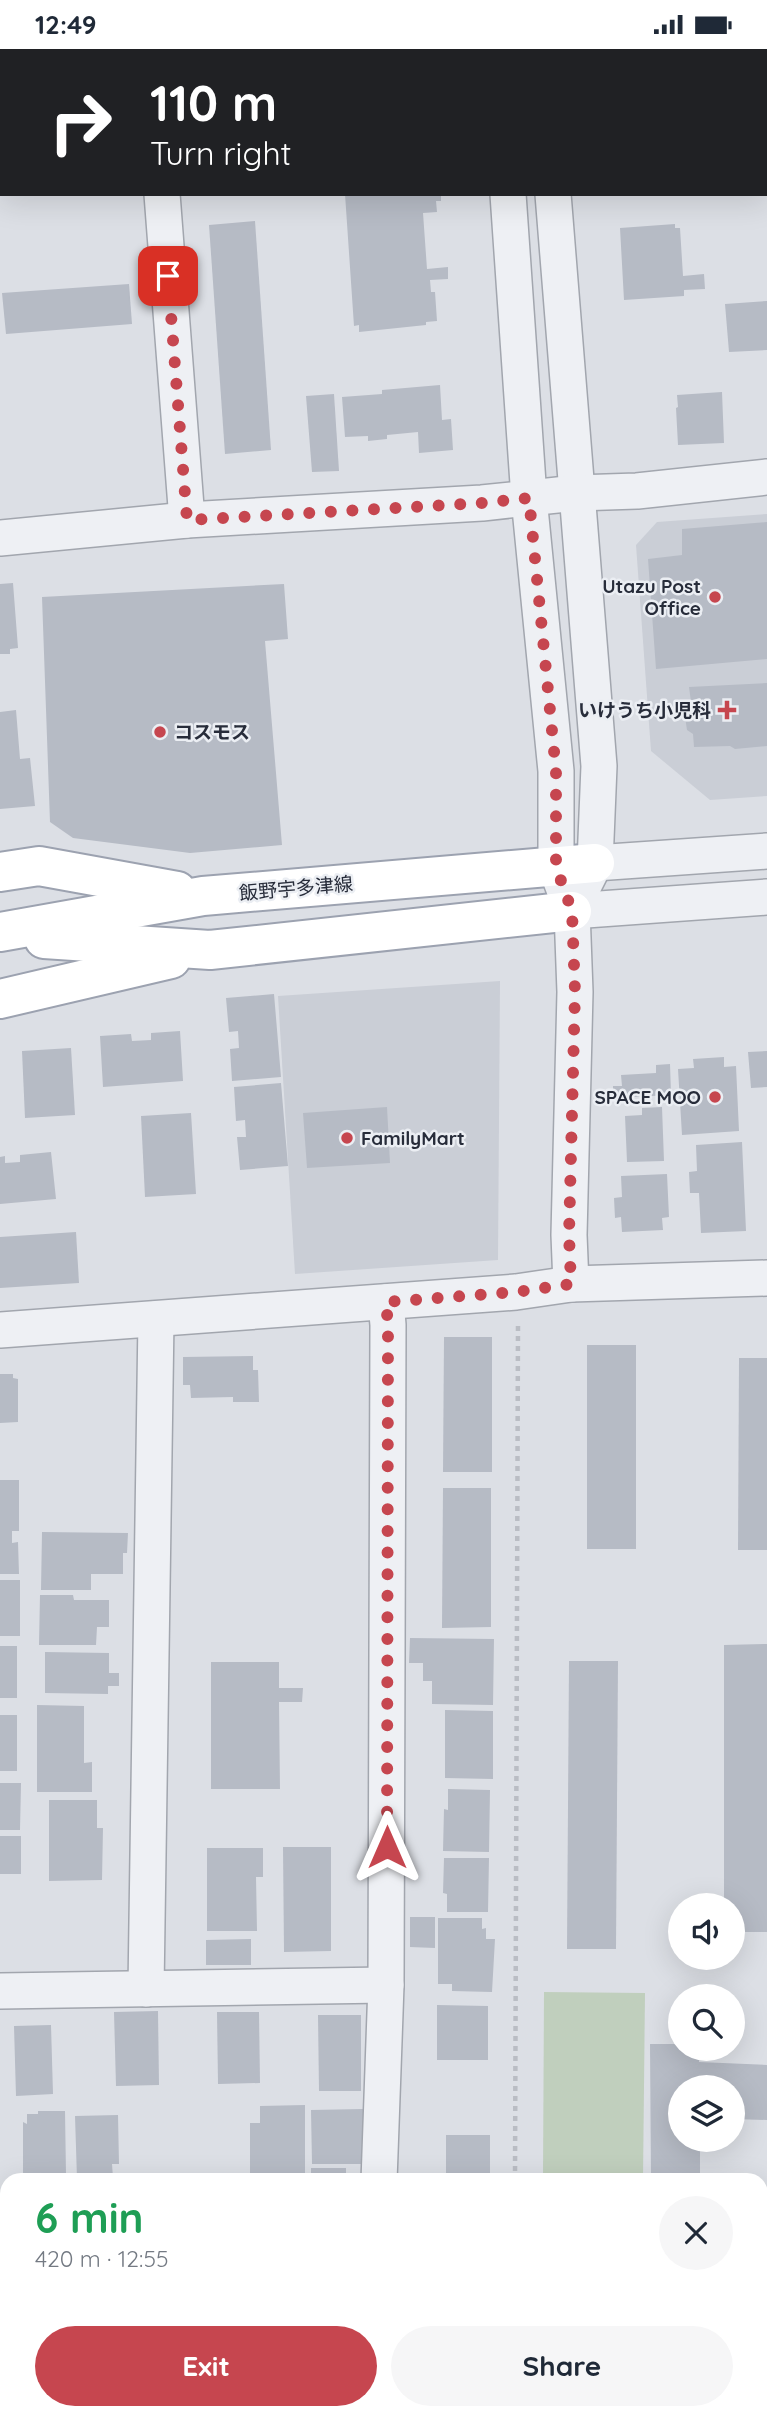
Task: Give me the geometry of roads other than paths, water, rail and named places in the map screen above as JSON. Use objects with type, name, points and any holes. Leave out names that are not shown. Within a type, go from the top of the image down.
[{"type":"main road","name":"飯野宇多津線","points":[[0,934],[204,896],[595,863]]},
{"type":"main road","points":[[0,871],[39,866],[204,896]]},
{"type":"main road","name":"飯野宇多津線","points":[[0,934],[210,950],[572,911]]},
{"type":"main road","points":[[0,999],[210,950]]},
{"type":"street","points":[[162,196],[187,520]]},
{"type":"street","points":[[508,196],[529,498],[556,771],[556,867],[572,911],[575,992],[569,1235],[571,1284]]},
{"type":"street","points":[[553,196],[599,766],[595,863],[572,911]]},
{"type":"street","points":[[0,538],[187,520],[469,504],[576,493],[637,491],[767,477]]},
{"type":"street","points":[[595,863],[767,851]]},
{"type":"street","points":[[572,911],[767,897]]},
{"type":"street","points":[[0,1330],[516,1292],[571,1284],[767,1277]]},
{"type":"street","points":[[379,2173],[386,1985],[386,1302]]},
{"type":"street","points":[[146,1989],[156,1318]]},
{"type":"street","points":[[0,1991],[386,1985]]},
{"type":"place","name":"Utazu Post Office","points":[[715,597]]},
{"type":"place","name":"いけうち小児科","points":[[727,710]]},
{"type":"place","name":"コスモス","points":[[160,732]]},
{"type":"place","name":"SPACE MOO","points":[[715,1097]]},
{"type":"place","name":"FamilyMart","points":[[347,1138]]}]
